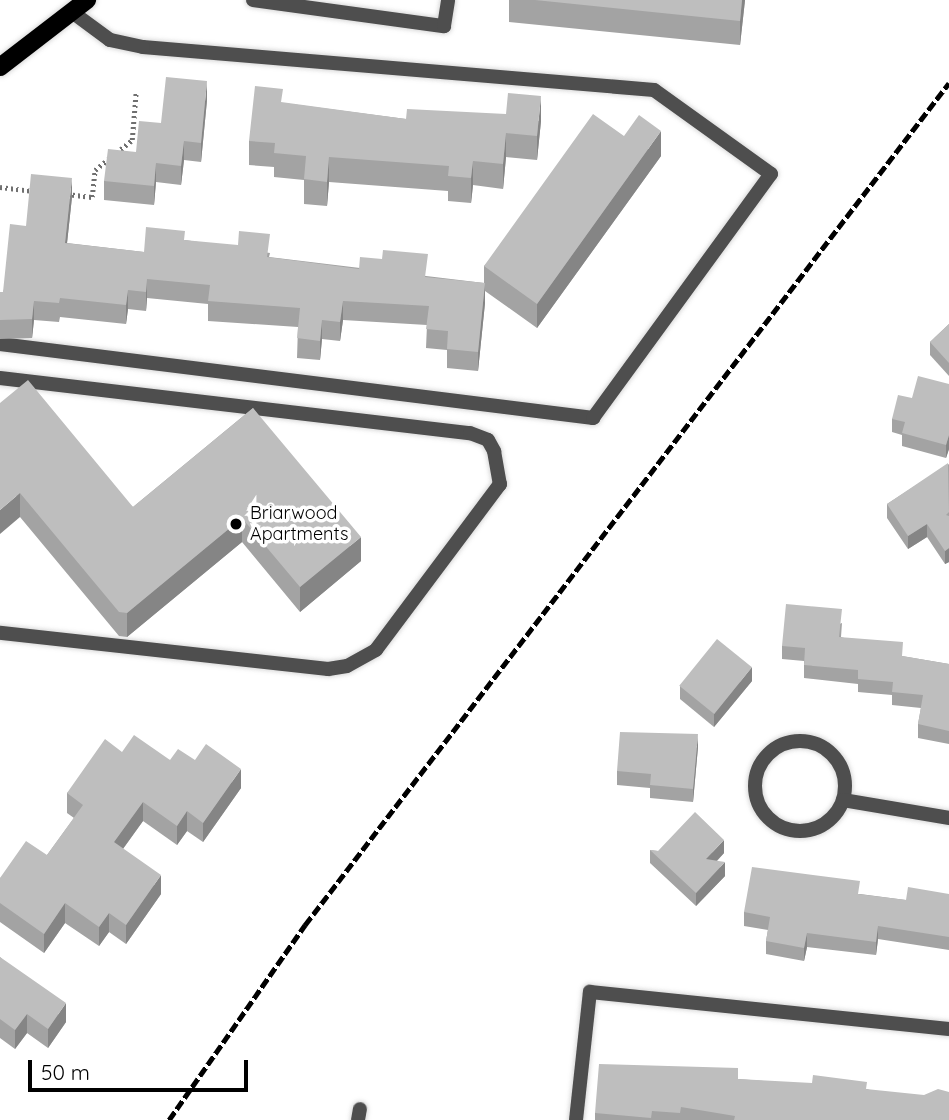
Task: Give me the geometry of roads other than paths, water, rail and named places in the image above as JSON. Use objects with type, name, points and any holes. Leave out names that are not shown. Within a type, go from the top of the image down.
[{"type":"main road","points":[[0,67],[87,0]]},
{"type":"street","points":[[253,0],[444,26],[448,0]]},
{"type":"street","points":[[0,344],[593,418],[771,174],[654,90],[143,47],[110,40],[72,12]]},
{"type":"street","points":[[0,378],[470,433],[488,440],[494,451],[500,484],[376,650],[347,666],[328,669],[0,633]]},
{"type":"street","points":[[815,743],[838,761],[843,800],[813,829],[784,828],[758,803],[758,770],[780,746],[815,743]]},
{"type":"street","points":[[843,800],[949,818]]},
{"type":"street","points":[[576,1120],[590,992],[949,1029]]},
{"type":"railway","points":[[169,1120],[305,925],[949,83]]},
{"type":"place","name":"Briarwood Apartments","points":[[236,524]]}]
